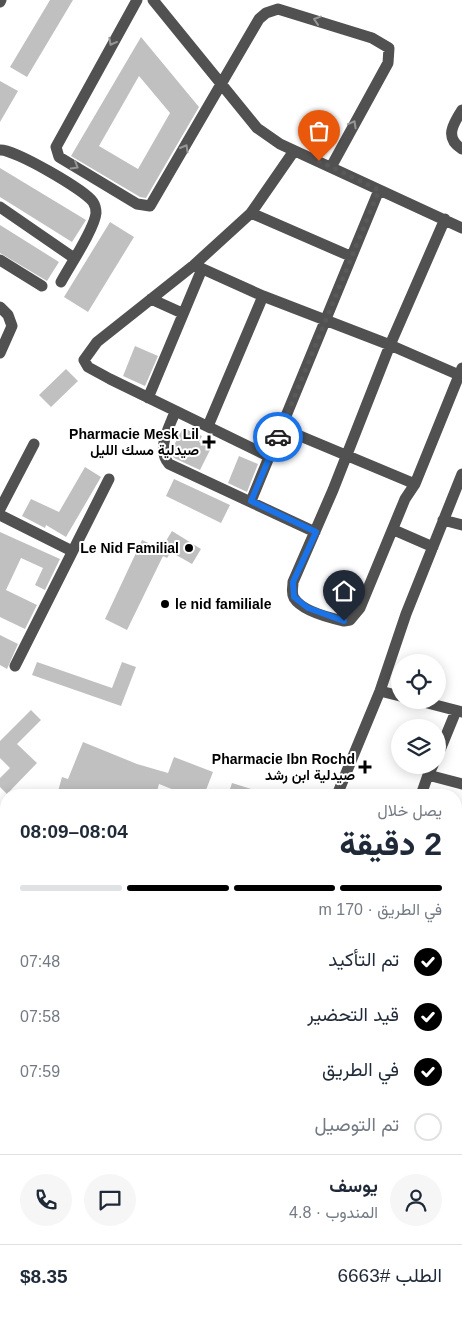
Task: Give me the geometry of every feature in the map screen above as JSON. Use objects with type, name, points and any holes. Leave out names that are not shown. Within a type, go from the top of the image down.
[{"type":"street","points":[[136,0],[56,147],[59,157],[137,204],[150,206],[262,15],[278,9],[351,31],[386,45],[389,52],[388,63],[331,167]]},
{"type":"street","points":[[154,0],[257,128],[294,151],[462,228]]},
{"type":"street","points":[[462,110],[453,125],[451,136],[454,143],[462,149]]},
{"type":"street","points":[[0,150],[6,149],[21,155],[89,197],[94,203],[96,214],[94,223],[61,282]]},
{"type":"street","points":[[270,457],[175,412],[88,367],[84,360],[97,342],[150,299],[198,267],[251,213],[294,151]]},
{"type":"street","points":[[251,501],[350,256],[379,190]]},
{"type":"street","points":[[0,207],[74,258]]},
{"type":"street","points":[[251,213],[350,256]]},
{"type":"street","points":[[198,267],[263,296],[325,319],[390,345],[461,372],[415,484],[405,499],[394,530],[360,608],[350,620],[344,621],[308,608],[294,597],[293,582],[316,532],[390,345],[445,219]]},
{"type":"street","points":[[0,260],[42,286]]},
{"type":"street","points":[[148,398],[198,267]]},
{"type":"street","points":[[208,426],[263,296]]},
{"type":"street","points":[[150,299],[182,313]]},
{"type":"street","points":[[0,307],[8,315],[12,326],[0,354]]},
{"type":"street","points":[[175,412],[163,446],[164,458],[169,464],[316,532]]},
{"type":"street","points":[[281,428],[346,457],[415,484]]},
{"type":"street","points":[[0,509],[34,444]]},
{"type":"street","points":[[341,789],[380,691],[406,614],[462,474]]},
{"type":"street","points":[[15,666],[109,479]]},
{"type":"street","points":[[0,515],[72,551]]},
{"type":"street","points":[[444,520],[462,526]]},
{"type":"street","points":[[394,530],[433,548]]},
{"type":"street","points":[[380,691],[391,694]]},
{"type":"street","points":[[446,708],[459,711],[446,738]]},
{"type":"street","points":[[423,789],[429,774]]},
{"type":"street","points":[[440,774],[462,784]]},
{"type":"building","points":[[50,0],[73,0],[27,77],[10,67]]},
{"type":"building","points":[[141,37],[199,107],[146,198],[140,197],[71,156]],"holes":[[[139,76],[170,113],[138,169],[99,146]]]},
{"type":"building","points":[[0,81],[18,91],[0,122]]},
{"type":"building","points":[[0,168],[86,220],[72,242],[0,197]]},
{"type":"building","points":[[110,222],[134,237],[88,312],[64,297]]},
{"type":"building","points":[[0,225],[59,262],[47,281],[0,253]]},
{"type":"building","points":[[135,346],[158,356],[145,386],[123,376]]},
{"type":"building","points":[[66,369],[78,381],[51,407],[39,395]]},
{"type":"building","points":[[183,428],[202,436],[199,442],[211,448],[200,470],[174,458],[172,455],[171,451]]},
{"type":"building","points":[[239,456],[258,464],[247,492],[228,483]]},
{"type":"building","points":[[85,467],[101,477],[66,537],[46,525],[45,528],[22,516],[31,499],[59,512]]},
{"type":"building","points":[[174,479],[230,505],[221,523],[166,496]]},
{"type":"building","points":[[172,531],[201,549],[192,564],[171,552],[167,558],[163,556],[127,630],[105,619],[142,540],[161,549]]},
{"type":"building","points":[[0,532],[60,559],[45,590],[35,585],[43,568],[21,558],[6,590],[37,605],[25,629],[0,617]]},
{"type":"building","points":[[0,635],[18,644],[7,669],[0,665]]},
{"type":"building","points":[[37,662],[112,688],[122,662],[136,667],[121,706],[32,675]]},
{"type":"building","points":[[31,710],[41,720],[17,744],[37,763],[12,789],[2,789],[0,787],[0,778],[10,768],[0,758],[0,741]]},
{"type":"building","points":[[83,742],[137,764],[168,773],[174,757],[213,772],[206,789],[172,789],[159,784],[158,789],[59,789],[62,777],[68,779]]},
{"type":"building","points":[[232,783],[251,789],[230,789]]},
{"type":"way so far","points":[[278,437],[350,256],[379,190],[319,161]]},
{"type":"place","name":"Pharmacie Mesk Lil صيدلية مسك الليل","points":[[209,442]]},
{"type":"place","name":"Le Nid Familial","points":[[189,548]]},
{"type":"place","name":"le nid familiale","points":[[165,604]]},
{"type":"place","name":"Pharmacie Ibn Rochd صيدلية ابن رشد","points":[[365,767]]},
{"type":"route","points":[[278,437],[251,501],[316,532],[293,582],[292,593],[297,602],[308,608],[344,621]]}]
